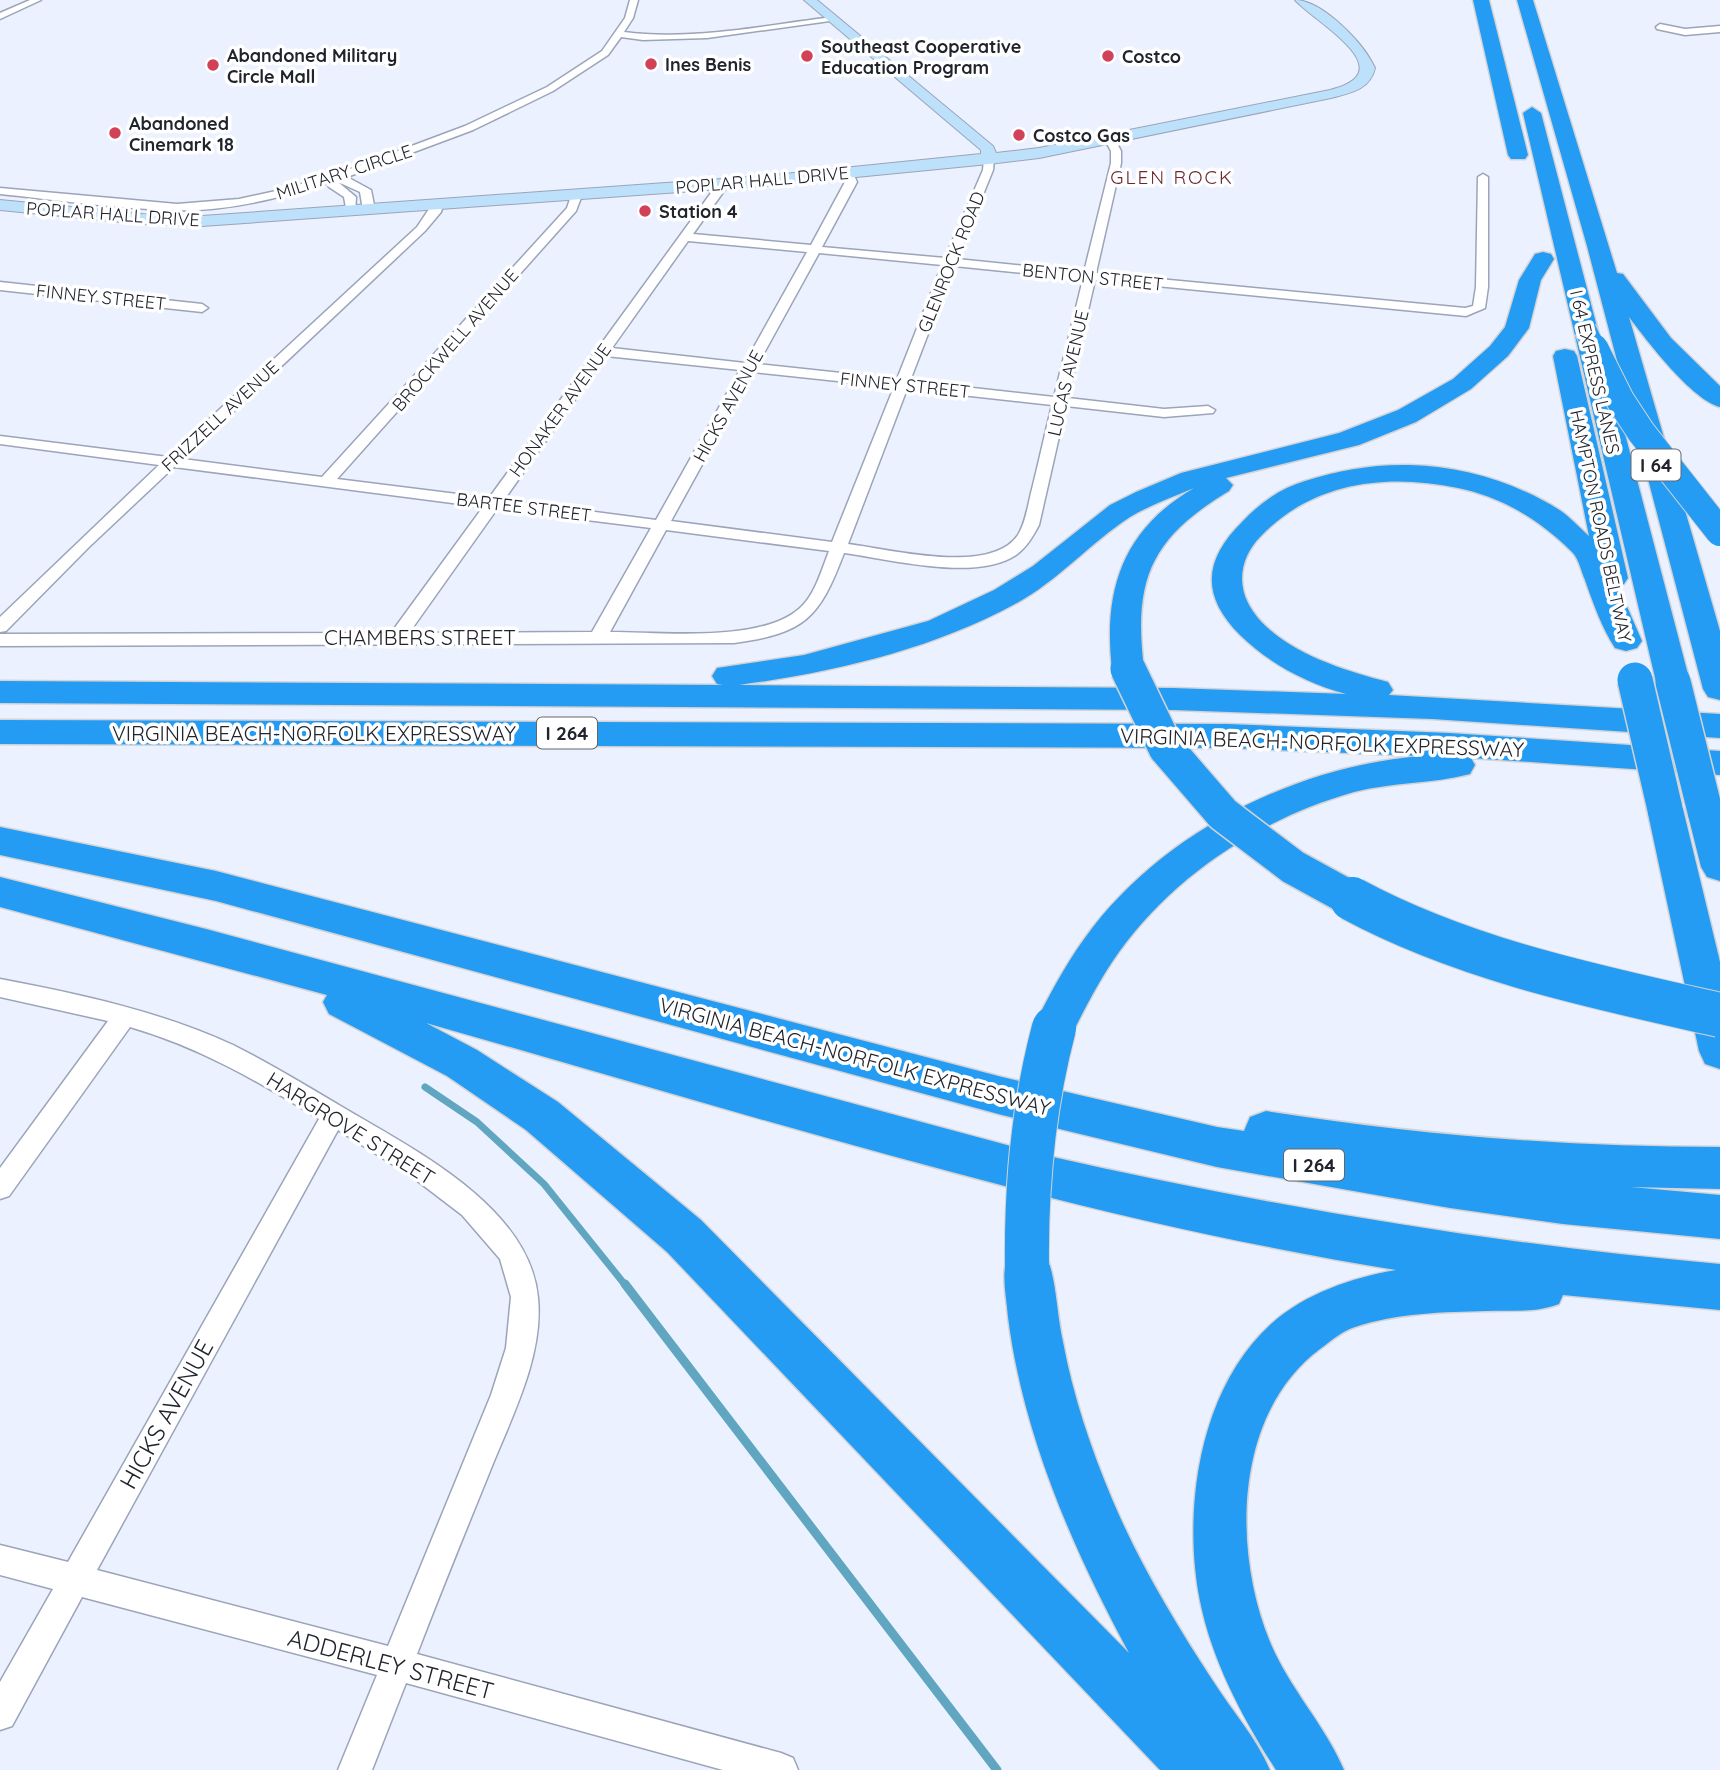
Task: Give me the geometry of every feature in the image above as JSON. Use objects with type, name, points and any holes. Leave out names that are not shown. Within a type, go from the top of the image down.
[{"type":"highway","points":[[1481,0],[1524,178]]},
{"type":"highway","name":"I 64","points":[[1525,0],[1598,246],[1720,684]]},
{"type":"highway","name":"I 64 EXPRESS LANES","points":[[1527,94],[1615,458],[1720,867]]},
{"type":"highway","points":[[1598,246],[1631,304],[1651,331],[1720,399]]},
{"type":"highway","name":"HAMPTON ROADS BELTWAY","points":[[1295,454],[1383,426],[1440,399],[1462,384],[1491,360],[1517,328],[1530,280],[1542,252],[1626,641],[1720,1051]]},
{"type":"highway","points":[[1585,329],[1604,371],[1634,421],[1720,532]]},
{"type":"highway","points":[[1295,454],[1240,475],[1190,502],[1155,535],[1133,571],[1126,593],[1123,640],[1128,668],[1152,726],[1172,756],[1197,786],[1269,850],[1307,876],[1396,922],[1451,943],[1613,989],[1720,1014]]},
{"type":"highway","points":[[494,694],[660,684],[758,673],[827,660],[896,642],[939,628],[1005,597],[1064,557],[1120,511],[1146,498],[1191,479],[1295,454]]},
{"type":"highway","points":[[1590,716],[1405,695],[1332,679],[1287,657],[1247,624],[1231,601],[1226,585],[1226,564],[1252,523],[1288,498],[1309,488],[1373,474],[1417,473],[1445,477],[1512,497],[1554,520],[1577,538],[1596,567],[1626,641]]},
{"type":"highway","points":[[0,692],[1173,699],[1590,716],[1720,726]]},
{"type":"highway","name":"VIRGINIA BEACH-NORFOLK EXPRESSWAY","points":[[0,732],[1227,736],[1619,755],[1720,763]]},
{"type":"highway","points":[[1238,1770],[1223,1752],[1148,1632],[1117,1575],[1061,1438],[1040,1353],[1027,1265],[1025,1190],[1030,1133],[1041,1073],[1054,1028],[1092,959],[1114,929],[1173,869],[1229,829],[1311,793],[1393,771],[1619,755]]},
{"type":"highway","name":"VIRGINIA BEACH-NORFOLK EXPRESSWAY","points":[[0,841],[216,886],[1002,1096],[1217,1147],[1351,1172],[1563,1203],[1720,1217]]},
{"type":"highway","points":[[0,892],[206,944],[1031,1172],[1167,1205],[1443,1255],[1704,1285]]},
{"type":"highway","points":[[206,944],[389,1023],[462,1063],[552,1125],[684,1236],[1202,1770]]},
{"type":"highway","points":[[916,1072],[1056,1091],[1280,1133],[1391,1148],[1531,1161],[1720,1168]]},
{"type":"highway","points":[[1313,1770],[1291,1741],[1242,1645],[1229,1597],[1220,1547],[1220,1500],[1225,1458],[1236,1422],[1253,1387],[1272,1360],[1300,1332],[1328,1314],[1362,1301],[1394,1294],[1528,1287],[1704,1285]]},
{"type":"street","points":[[0,14],[37,0]]},
{"type":"street","name":"MILITARY CIRCLE","points":[[0,191],[155,206],[195,206],[254,200],[332,178],[510,111],[601,56],[620,34],[629,18],[634,0]]},
{"type":"street","points":[[810,0],[988,149],[989,159]]},
{"type":"street","name":"POPLAR HALL DRIVE","points":[[0,205],[175,220],[369,210],[848,173],[989,159],[1110,140],[1331,94],[1363,81],[1368,67],[1358,50],[1301,0]]},
{"type":"street","points":[[620,34],[643,37],[707,35],[831,18]]},
{"type":"street","points":[[1660,27],[1685,32],[1720,29]]},
{"type":"street","name":"LUCAS AVENUE","points":[[1031,525],[1116,163],[1116,151],[1110,140]]},
{"type":"street","name":"GLENROCK ROAD","points":[[822,589],[988,170],[989,159]]},
{"type":"street","name":"HICKS AVENUE","points":[[598,637],[750,368],[851,182],[848,173]]},
{"type":"street","name":"BENTON STREET","points":[[685,237],[1466,312],[1479,308],[1482,287],[1483,177]]},
{"type":"street","points":[[351,211],[349,194],[333,185],[332,178],[348,180],[365,190],[369,210]]},
{"type":"street","name":"HONAKER AVENUE","points":[[397,637],[723,184]]},
{"type":"street","name":"BROCKWELL AVENUE","points":[[326,481],[382,423],[458,334],[572,209],[576,195]]},
{"type":"street","name":"FRIZZELL AVENUE","points":[[0,627],[172,461],[421,229],[435,212],[437,205]]},
{"type":"street","name":"FINNEY STREET","points":[[0,286],[202,308]]},
{"type":"street","name":"FINNEY STREET","points":[[602,351],[1164,413],[1208,410]]},
{"type":"street","name":"BARTEE STREET","points":[[0,440],[949,562],[981,562],[1015,550],[1025,540],[1031,525]]},
{"type":"street","name":"CHAMBERS STREET","points":[[0,640],[755,634],[795,621],[809,609],[822,589]]},
{"type":"street","name":"HARGROVE STREET","points":[[0,988],[65,1000],[124,1017],[196,1039],[242,1060],[401,1156],[446,1187],[488,1225],[509,1250],[518,1269],[525,1301],[524,1331],[502,1402],[396,1666]]},
{"type":"street","points":[[0,1188],[124,1017]]},
{"type":"street","name":"HICKS AVENUE","points":[[0,1714],[334,1115]]},
{"type":"street","name":"ADDERLEY STREET","points":[[0,1560],[596,1717],[745,1765],[780,1770]]},
{"type":"street","points":[[355,1770],[396,1666]]},
{"type":"waterway","points":[[425,1087],[477,1122],[544,1184],[626,1286]]},
{"type":"waterway","points":[[625,1284],[997,1770]]},
{"type":"place","name":"Southeast Cooperative Education Program","points":[[807,56]]},
{"type":"place","name":"Costco","points":[[1108,56]]},
{"type":"place","name":"Ines Benis","points":[[651,64]]},
{"type":"place","name":"Abandoned Military Circle Mall","points":[[213,65]]},
{"type":"place","name":"Abandoned Cinemark 18","points":[[115,133]]},
{"type":"place","name":"Costco Gas","points":[[1019,135]]},
{"type":"place","name":"Station 4","points":[[645,211]]},
{"type":"district","name":"GLEN ROCK","points":[[1172,177]]}]
